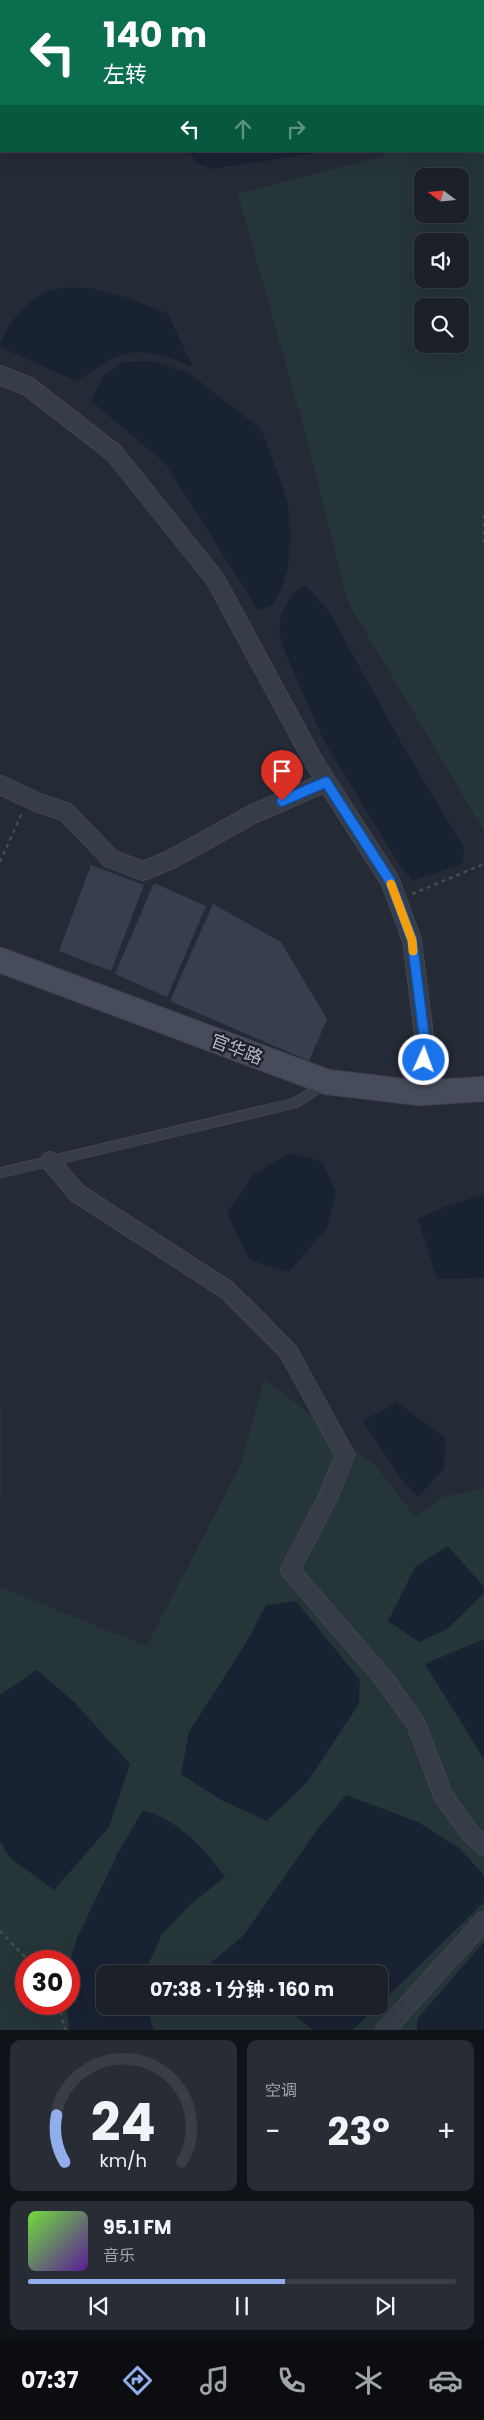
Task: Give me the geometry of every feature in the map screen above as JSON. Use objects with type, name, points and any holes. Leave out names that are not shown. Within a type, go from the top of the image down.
[{"type":"main road","name":"官华路","points":[[0,960],[327,1082],[420,1093],[484,1088]]},
{"type":"street","points":[[0,375],[29,387],[114,453],[215,580],[326,782],[390,881],[412,940],[425,1043],[420,1093]]},
{"type":"street","points":[[0,785],[66,812],[111,859],[143,871],[170,860],[253,814],[326,782]]},
{"type":"street","points":[[50,1161],[77,1193],[227,1290],[288,1351],[346,1455],[328,1497],[290,1570],[385,1680],[416,1724],[443,1795],[469,1832],[484,1846]]},
{"type":"street","points":[[385,2030],[484,1921]]},
{"type":"lane","points":[[0,1173],[295,1103],[327,1082]]},
{"type":"path","points":[[484,515],[484,546]]},
{"type":"path","points":[[0,862],[28,798]]},
{"type":"path","points":[[397,900],[484,864]]},
{"type":"path","points":[[0,1931],[18,1950]]},
{"type":"path","points":[[62,2015],[65,2030]]},
{"type":"shaded area","points":[[382,152],[484,152],[484,831],[348,602],[306,436],[238,194],[383,156]]},
{"type":"shaded area","points":[[0,1372],[2,1462],[0,1516]]},
{"type":"shaded area","points":[[264,1378],[377,1467],[415,1517],[442,1497],[484,1489],[484,2030],[0,2030],[0,1587],[147,1646],[242,1462]]},
{"type":"water","points":[[190,152],[322,152],[211,169],[197,164]]},
{"type":"water","points":[[90,288],[129,298],[168,314],[193,367],[160,355],[133,352],[113,359],[76,381],[0,347],[2,339],[12,321],[35,299],[55,289]]},
{"type":"water","points":[[152,361],[189,373],[262,430],[288,502],[290,538],[288,569],[281,590],[272,605],[258,610],[165,463],[91,401],[104,375],[123,362]]},
{"type":"water","points":[[305,585],[328,610],[402,744],[464,848],[462,864],[412,881],[395,858],[324,741],[284,650],[279,633],[281,615],[291,595]]},
{"type":"water","points":[[290,1153],[322,1162],[336,1192],[327,1228],[289,1272],[250,1260],[227,1213],[253,1175]]},
{"type":"water","points":[[484,1194],[484,1278],[437,1279],[418,1219],[444,1207]]},
{"type":"water","points":[[396,1402],[445,1437],[444,1468],[418,1497],[400,1477],[363,1421]]},
{"type":"water","points":[[448,1546],[484,1587],[484,1593],[447,1629],[419,1642],[388,1621],[415,1567]]},
{"type":"water","points":[[296,1601],[360,1680],[359,1704],[308,1781],[267,1821],[221,1800],[181,1774],[189,1732],[246,1643],[266,1605]]},
{"type":"water","points":[[484,1639],[484,1759],[425,1664]]},
{"type":"water","points":[[37,1670],[74,1702],[130,1764],[109,1827],[54,1890],[9,1857],[0,1841],[0,1695]]},
{"type":"water","points":[[346,1795],[418,1822],[459,1848],[484,1875],[484,1902],[388,1996],[388,1965],[208,1965],[243,1936],[317,1830]]},
{"type":"water","points":[[143,1810],[167,1820],[189,1836],[209,1856],[225,1877],[192,1903],[162,1934],[148,1965],[96,1965],[96,2015],[149,2015],[154,2030],[69,2030],[68,2015],[80,2015],[80,1950],[73,1950],[77,1938],[118,1853]]},
{"type":"water","points":[[484,1942],[484,2030],[417,2030],[417,2019]]},
{"type":"water","points":[[294,2015],[368,2015],[353,2030],[313,2030]]},
{"type":"building","points":[[91,865],[144,885],[111,971],[59,951]]},
{"type":"building","points":[[154,883],[206,906],[167,997],[115,974]]},
{"type":"building","points":[[213,904],[281,942],[327,1019],[309,1061],[170,1001]]},
{"type":"slow traffic","points":[[391,884],[412,940],[413,951]]},
{"type":"route","points":[[282,801],[326,782],[390,881],[412,940],[425,1043],[424,1060]]}]
